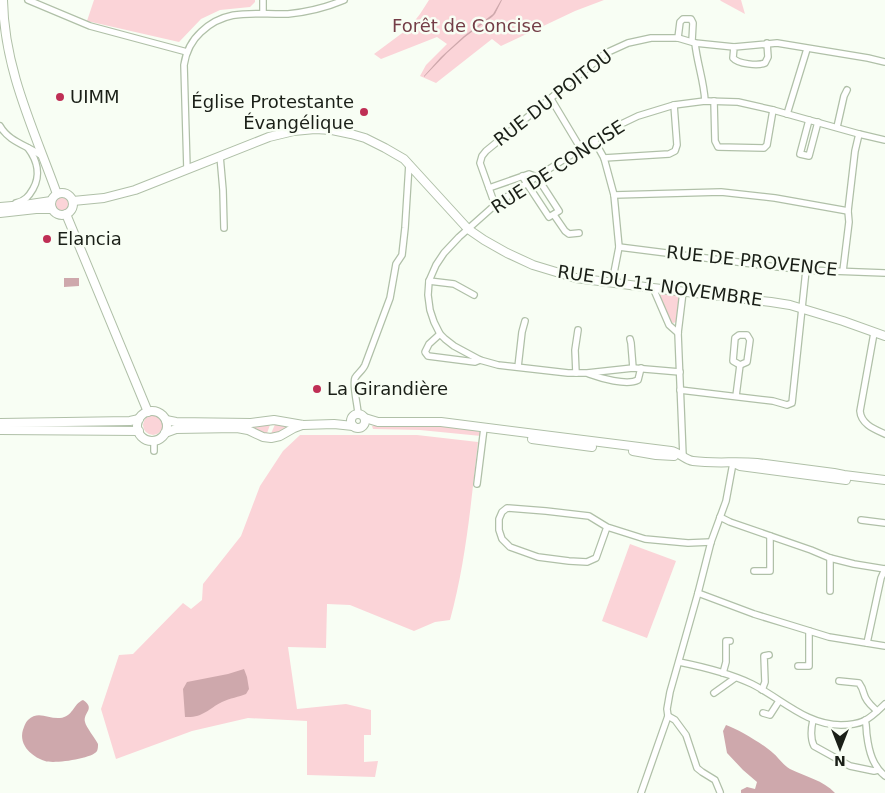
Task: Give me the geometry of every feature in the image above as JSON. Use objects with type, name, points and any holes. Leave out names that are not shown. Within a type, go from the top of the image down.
[{"type":"main road","points":[[4,1],[5,34],[11,65],[21,98],[57,194]]},
{"type":"main road","name":"RUE DU 11 NOVEMBRE","points":[[73,201],[91,200],[123,194],[269,137],[294,130],[315,129],[344,132],[365,138],[395,154],[409,164],[468,229],[533,265],[576,278],[771,302],[843,321],[885,336]]},
{"type":"main road","points":[[57,194],[66,194],[73,201],[72,208],[66,214],[58,214],[51,205],[52,198],[57,194]]},
{"type":"main road","points":[[0,206],[51,205]]},
{"type":"main road","points":[[0,212],[36,209],[51,205]]},
{"type":"main road","points":[[66,214],[148,412]]},
{"type":"main road","points":[[0,423],[130,421],[139,419],[151,411],[158,412],[166,420],[176,422],[245,423],[274,420],[303,425],[334,424],[359,420],[378,422],[441,422],[484,430],[671,451],[683,456],[727,458],[740,466],[885,484]]},
{"type":"main road","points":[[139,419],[140,434],[147,439],[154,440],[176,429],[212,428],[245,429],[263,437],[271,438],[280,436],[303,425]]},
{"type":"main road","points":[[165,433],[166,420]]},
{"type":"main road","points":[[0,430],[139,431]]},
{"type":"main road","points":[[733,463],[757,463],[885,480]]},
{"type":"street","points":[[28,0],[90,26],[187,52]]},
{"type":"street","points":[[263,0],[263,13]]},
{"type":"street","points":[[187,169],[184,65],[187,52],[194,38],[211,22],[231,15],[288,14],[314,10],[344,0]]},
{"type":"street","points":[[678,38],[680,22],[683,19],[691,19],[705,101]]},
{"type":"street","name":"RUE DU POITOU","points":[[495,205],[480,163],[486,151],[606,53],[628,43],[651,38],[678,38],[734,47],[777,43],[885,62]]},
{"type":"street","points":[[734,47],[733,58],[735,61],[761,65],[765,63],[768,57],[767,43]]},
{"type":"street","points":[[788,114],[807,49]]},
{"type":"street","points":[[837,127],[847,90]]},
{"type":"street","points":[[551,99],[581,149]]},
{"type":"street","name":"RUE DE CONCISE","points":[[429,281],[444,252],[495,205],[594,140],[638,116],[674,105],[705,101],[738,102],[885,140]]},
{"type":"street","points":[[714,101],[715,141],[718,147],[764,148],[767,145],[773,110]]},
{"type":"street","points":[[604,158],[669,154],[675,151],[677,145],[674,105]]},
{"type":"street","points":[[809,120],[800,154],[809,156],[818,122]]},
{"type":"street","points":[[0,126],[11,139],[36,151],[43,157]]},
{"type":"street","points":[[843,271],[855,151],[859,134]]},
{"type":"street","points":[[594,140],[604,158],[614,195],[619,247],[612,283]]},
{"type":"street","points":[[0,206],[23,201],[29,196],[37,182],[37,165],[28,148]]},
{"type":"street","points":[[220,156],[224,228]]},
{"type":"street","points":[[359,420],[354,381],[365,365],[390,298],[396,264],[402,254],[409,164]]},
{"type":"street","points":[[489,188],[522,176],[529,174],[537,177],[559,211],[549,217],[522,176]]},
{"type":"street","points":[[614,195],[721,192],[775,198],[848,211]]},
{"type":"street","points":[[554,214],[568,234],[579,233]]},
{"type":"street","name":"RUE DE PROVENCE","points":[[619,247],[806,270],[885,273]]},
{"type":"street","points":[[680,390],[773,401],[787,405],[792,404],[806,270]]},
{"type":"street","points":[[474,295],[454,284],[429,281],[430,310],[440,334],[454,346],[480,360],[518,368],[587,373],[633,368],[680,372]]},
{"type":"street","points":[[653,288],[669,325],[678,334]]},
{"type":"street","points":[[683,292],[678,334],[683,456]]},
{"type":"street","points":[[518,368],[525,322]]},
{"type":"street","points":[[576,372],[575,350],[578,330]]},
{"type":"street","points":[[874,333],[860,411],[864,422],[885,434]]},
{"type":"street","points":[[440,334],[426,348],[425,352],[428,356],[475,362],[480,360]]},
{"type":"street","points":[[738,335],[747,335],[750,340],[747,362],[740,365],[733,361],[735,338],[738,335]]},
{"type":"street","points":[[630,339],[633,368]]},
{"type":"street","points":[[736,396],[740,365]]},
{"type":"street","points":[[587,373],[605,379],[633,382],[638,380],[642,368]]},
{"type":"street","points":[[477,484],[484,430]]},
{"type":"street","points":[[154,440],[154,450]]},
{"type":"street","points":[[641,793],[668,716],[667,709],[670,692],[711,542],[729,490],[733,463]]},
{"type":"street","points":[[607,527],[596,558],[587,562],[569,561],[538,557],[510,547],[502,539],[499,530],[499,519],[502,512],[507,508],[546,510],[589,516],[607,527],[645,539],[711,542]]},
{"type":"street","points":[[720,517],[830,558],[854,564],[885,568],[881,578],[867,643]]},
{"type":"street","points":[[861,520],[885,523]]},
{"type":"street","points":[[754,571],[770,571],[770,536]]},
{"type":"street","points":[[830,558],[830,591]]},
{"type":"street","points":[[698,593],[772,620],[809,631],[885,646]]},
{"type":"street","points":[[798,666],[809,666],[809,631]]},
{"type":"street","points":[[723,673],[726,662],[726,641],[730,641]]},
{"type":"street","points":[[762,690],[765,682],[764,656],[769,656]]},
{"type":"street","points":[[679,662],[723,673],[750,683],[798,713],[826,724],[850,724],[864,720],[885,704]]},
{"type":"street","points":[[714,693],[735,678]]},
{"type":"street","points":[[839,681],[859,683],[869,704],[877,711]]},
{"type":"street","points":[[764,714],[770,715],[779,700]]},
{"type":"street","points":[[668,716],[675,720],[686,735],[697,768],[715,780],[720,792]]},
{"type":"street","points":[[813,720],[811,728],[814,746],[850,766],[874,771],[878,770]]},
{"type":"street","points":[[864,720],[867,724],[868,741],[874,764],[885,776]]},
{"type":"green space","points":[[94,0],[255,0],[255,2],[250,7],[220,10],[201,19],[179,42],[87,21]]},
{"type":"green space","name":"Forêt de Concise","points":[[429,0],[604,0],[575,11],[501,46],[492,39],[436,83],[420,76],[426,65],[447,44],[437,37],[381,59],[374,54],[409,28]]},
{"type":"green space","points":[[741,0],[745,14],[721,1]]},
{"type":"green space","points":[[62,195],[70,203],[62,211],[54,203]]},
{"type":"green space","points":[[662,292],[679,294],[677,322],[670,322],[659,297]]},
{"type":"green space","points":[[149,415],[157,415],[163,421],[163,429],[157,435],[149,435],[143,429],[143,421]]},
{"type":"green space","points":[[271,422],[266,436],[249,428],[248,425]]},
{"type":"green space","points":[[276,422],[295,425],[280,434],[270,436]]},
{"type":"green space","points":[[427,425],[456,427],[480,432],[481,436],[420,430],[373,429],[372,426]]},
{"type":"green space","points":[[300,435],[417,435],[478,442],[464,554],[450,620],[435,622],[414,631],[350,605],[327,604],[326,648],[288,647],[297,709],[346,704],[371,710],[371,735],[364,735],[364,762],[378,761],[375,777],[307,775],[307,721],[248,718],[192,731],[116,759],[101,709],[119,655],[133,654],[183,603],[191,609],[202,600],[203,584],[241,536],[260,486],[283,451]]},
{"type":"green space","points":[[630,544],[676,561],[647,638],[602,621]]},
{"type":"shaded area","points":[[501,0],[492,17],[465,37],[424,77],[441,57],[464,36],[493,14]]},
{"type":"shaded area","points":[[64,278],[79,278],[79,286],[64,287]]},
{"type":"shaded area","points":[[244,669],[249,689],[246,694],[228,699],[201,715],[185,717],[183,689],[187,682]]},
{"type":"shaded area","points":[[83,700],[89,706],[85,722],[98,744],[97,751],[94,754],[72,760],[49,762],[34,756],[26,748],[22,733],[28,720],[39,715],[56,718],[64,717]]},
{"type":"shaded area","points":[[726,725],[744,733],[763,745],[785,766],[820,782],[835,793],[741,793],[741,790],[747,787],[755,789],[757,782],[727,753],[723,731]]},
{"type":"place","name":"UIMM","points":[[60,97]]},
{"type":"place","name":"Église Protestante Évangélique","points":[[364,112]]},
{"type":"place","name":"Elancia","points":[[47,239]]},
{"type":"place","name":"La Girandière","points":[[317,389]]}]
